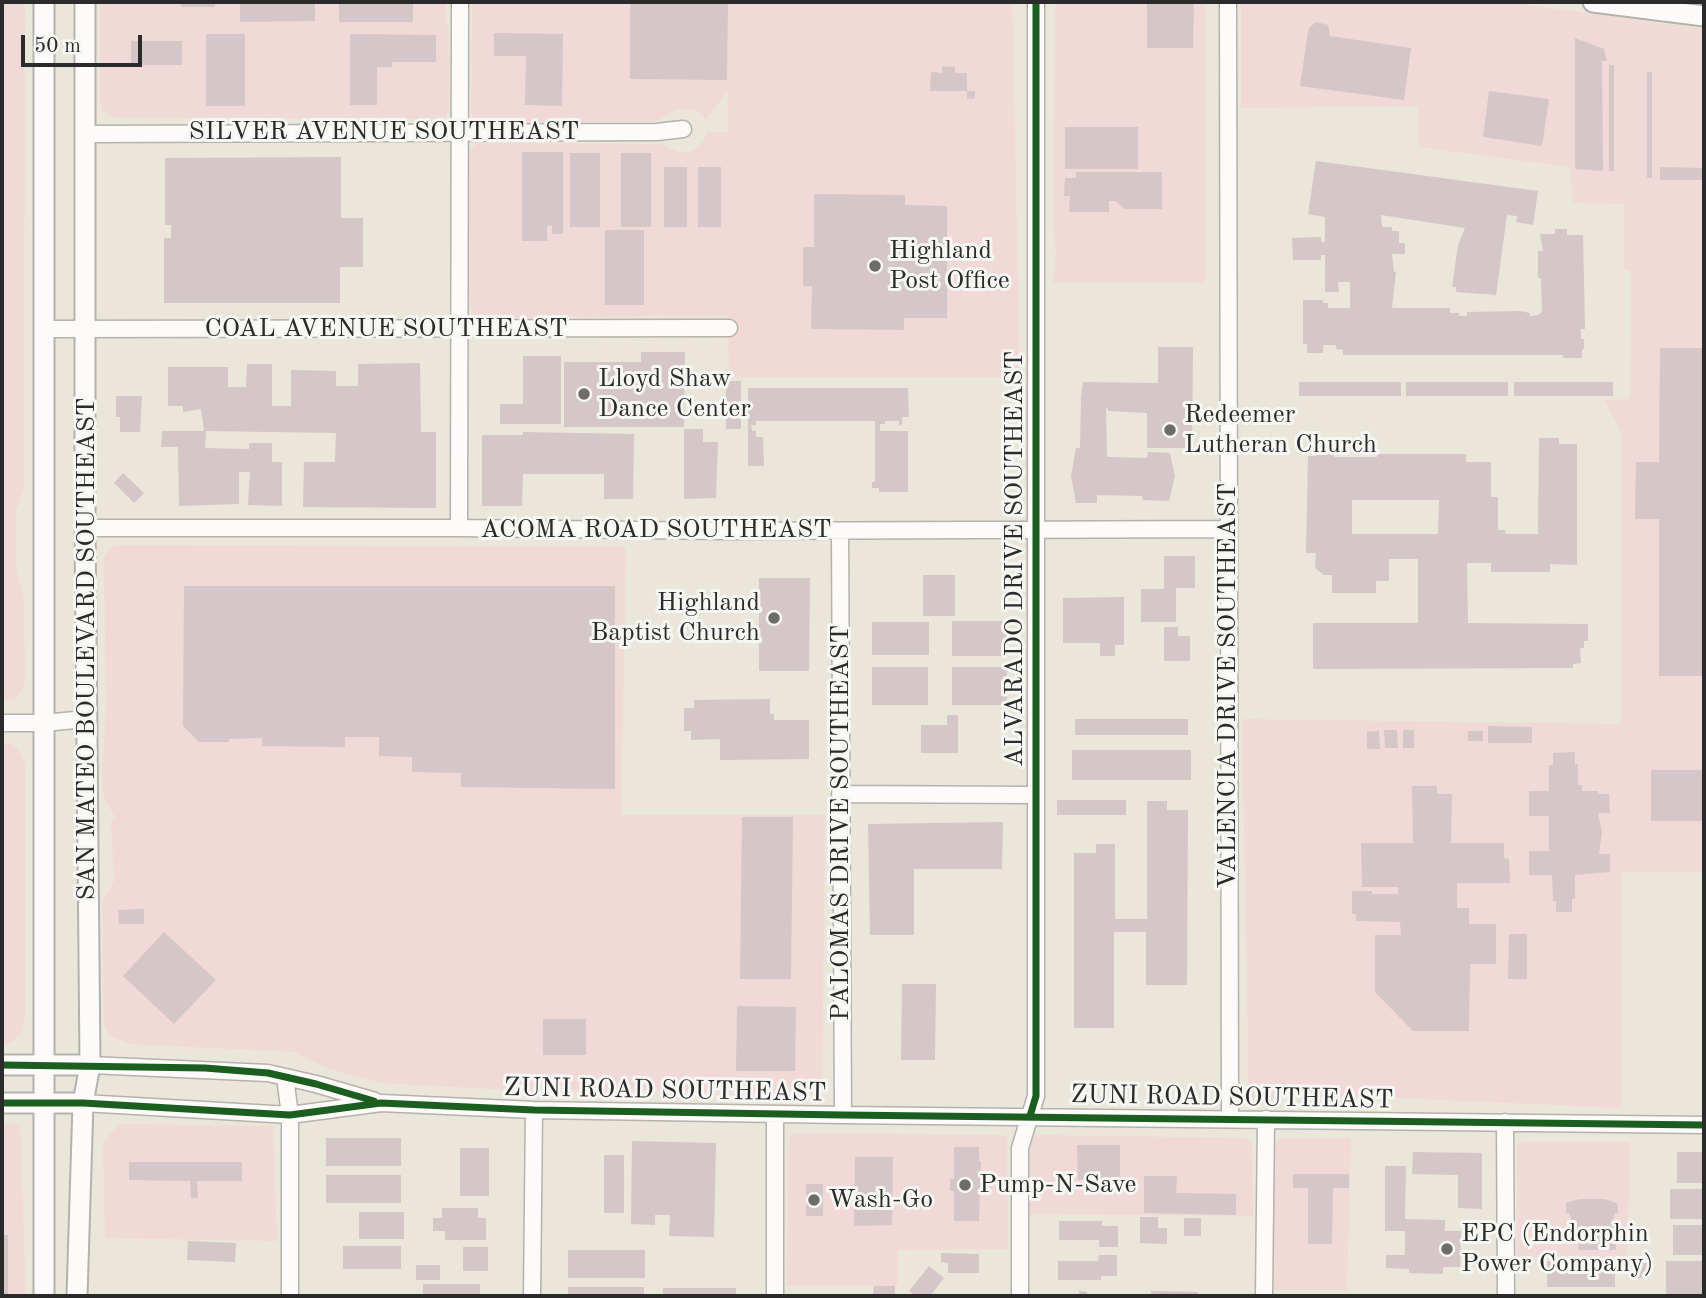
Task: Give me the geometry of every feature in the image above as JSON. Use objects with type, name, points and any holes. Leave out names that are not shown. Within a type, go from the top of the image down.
[{"type":"main road","name":"SAN MATEO BOULEVARD SOUTHEAST","points":[[44,2],[44,1296]]},
{"type":"main road","name":"SAN MATEO BOULEVARD SOUTHEAST","points":[[77,1296],[83,1103],[90,1065],[85,528],[85,2]]},
{"type":"main road","points":[[1593,2],[1704,16]]},
{"type":"main road","name":"ZUNI ROAD SOUTHEAST","points":[[2,1065],[90,1065]]},
{"type":"main road","name":"ZUNI ROAD SOUTHEAST","points":[[2,1104],[83,1103]]},
{"type":"street","points":[[458,528],[460,2]]},
{"type":"street","name":"ALVARADO DRIVE SOUTHEAST","points":[[1020,1296],[1020,1148],[1036,1096],[1036,2]]},
{"type":"street","name":"VALENCIA DRIVE SOUTHEAST","points":[[1228,2],[1230,1118]]},
{"type":"street","name":"SILVER AVENUE SOUTHEAST","points":[[85,134],[657,132],[683,129]]},
{"type":"street","name":"COAL AVENUE SOUTHEAST","points":[[43,329],[729,328]]},
{"type":"street","name":"ACOMA ROAD SOUTHEAST","points":[[85,528],[840,531],[1227,529]]},
{"type":"street","name":"PALOMAS DRIVE SOUTHEAST","points":[[840,531],[843,1115]]},
{"type":"street","points":[[2,723],[86,719]]},
{"type":"street","points":[[840,794],[1035,795]]},
{"type":"street","name":"ZUNI ROAD SOUTHEAST","points":[[90,1065],[205,1068],[268,1073],[381,1103]]},
{"type":"street","points":[[285,1077],[290,1115],[290,1296]]},
{"type":"street","name":"ZUNI ROAD SOUTHEAST","points":[[83,1103],[290,1115],[381,1103],[534,1110],[1704,1125]]},
{"type":"street","points":[[532,1296],[534,1110]]},
{"type":"street","points":[[775,1114],[775,1296]]},
{"type":"street","points":[[1265,1296],[1266,1119]]},
{"type":"street","points":[[1505,1122],[1506,1296]]},
{"type":"shaded area","points":[[2,2],[25,3],[24,488],[16,511],[16,566],[24,600],[25,683],[18,697],[12,700],[2,700]]},
{"type":"shaded area","points":[[100,2],[446,2],[449,29],[449,109],[446,116],[438,119],[113,118],[103,111],[100,102]]},
{"type":"shaded area","points":[[472,2],[1012,2],[1020,377],[729,377],[728,315],[481,318],[472,313],[469,305],[469,153],[473,146],[479,143],[661,144],[681,153],[692,151],[703,142],[707,132],[728,132],[728,90],[706,120],[697,110],[678,109],[654,122],[482,122],[473,119]]},
{"type":"shaded area","points":[[1055,2],[1205,2],[1205,283],[1053,283],[1056,254],[1053,226]]},
{"type":"shaded area","points":[[1241,2],[1506,2],[1704,29],[1704,872],[1621,872],[1621,1108],[1376,1097],[1249,1097],[1242,719],[1621,724],[1621,432],[1604,400],[1630,399],[1631,271],[1624,269],[1624,204],[1573,203],[1570,167],[1419,147],[1418,106],[1241,108]]},
{"type":"shaded area","points":[[115,545],[626,547],[621,815],[825,815],[822,1093],[490,1089],[380,1083],[329,1069],[294,1052],[129,1044],[110,1036],[104,1025],[102,902],[114,881],[111,820],[115,817],[104,798],[102,781],[106,705],[104,558],[108,550]]},
{"type":"shaded area","points":[[2,743],[11,743],[17,748],[25,764],[25,1016],[22,1031],[14,1041],[2,1046]]},
{"type":"shaded area","points":[[2,1123],[20,1124],[26,1296],[2,1296]]},
{"type":"shaded area","points":[[119,1124],[273,1126],[277,1241],[105,1238],[103,1143]]},
{"type":"shaded area","points":[[794,1133],[1007,1137],[1008,1249],[898,1250],[898,1286],[787,1286],[789,1138]]},
{"type":"shaded area","points":[[1035,1136],[1245,1138],[1252,1144],[1253,1216],[1030,1214],[1030,1141]]},
{"type":"shaded area","points":[[1351,1138],[1347,1290],[1274,1290],[1274,1147],[1279,1139]]},
{"type":"shaded area","points":[[1521,1142],[1630,1142],[1627,1258],[1517,1257],[1517,1146]]},
{"type":"building","points":[[181,2],[215,2],[215,7],[181,7]]},
{"type":"building","points":[[240,2],[315,2],[315,21],[240,22]]},
{"type":"building","points":[[339,2],[413,2],[413,22],[339,22]]},
{"type":"building","points":[[630,2],[728,2],[727,80],[630,79]]},
{"type":"building","points":[[1147,2],[1194,2],[1193,48],[1147,48]]},
{"type":"building","points":[[1316,22],[1328,25],[1330,36],[1411,48],[1404,100],[1300,86],[1309,28]]},
{"type":"building","points":[[494,33],[563,34],[562,106],[525,105],[526,56],[494,56]]},
{"type":"building","points":[[206,34],[245,34],[245,106],[206,106]]},
{"type":"building","points":[[350,34],[436,35],[436,62],[392,62],[392,67],[377,67],[377,105],[350,105]]},
{"type":"building","points":[[1575,38],[1604,49],[1607,61],[1602,61],[1603,171],[1575,169]]},
{"type":"building","points":[[131,41],[182,41],[182,65],[131,65]]},
{"type":"building","points":[[1609,65],[1614,65],[1614,171],[1609,171]]},
{"type":"building","points":[[942,66],[955,67],[955,73],[967,73],[967,91],[930,91],[931,72],[942,73]]},
{"type":"building","points":[[1647,72],[1652,72],[1652,178],[1647,178]]},
{"type":"building","points":[[967,91],[975,91],[975,98],[967,99]]},
{"type":"building","points":[[1489,91],[1549,99],[1542,146],[1483,137]]},
{"type":"building","points":[[1065,127],[1138,127],[1138,169],[1065,169]]},
{"type":"building","points":[[522,152],[563,152],[563,234],[552,234],[552,226],[547,226],[547,241],[522,241]]},
{"type":"building","points":[[570,153],[600,153],[600,227],[570,227]]},
{"type":"building","points":[[621,153],[651,153],[651,227],[621,227]]},
{"type":"building","points":[[341,157],[341,218],[363,218],[363,267],[340,267],[340,303],[164,303],[164,238],[171,238],[171,225],[165,225],[165,158]]},
{"type":"building","points":[[1316,161],[1538,191],[1533,225],[1516,222],[1517,216],[1507,215],[1496,295],[1456,292],[1456,287],[1452,287],[1458,245],[1465,228],[1381,215],[1382,227],[1392,227],[1392,231],[1399,231],[1399,243],[1405,243],[1405,254],[1392,254],[1396,272],[1392,308],[1450,308],[1450,313],[1459,313],[1459,316],[1467,316],[1467,312],[1520,311],[1530,313],[1530,316],[1538,315],[1542,312],[1541,278],[1538,278],[1538,251],[1543,251],[1540,234],[1555,234],[1555,229],[1567,229],[1567,235],[1583,235],[1585,329],[1581,329],[1581,339],[1584,339],[1582,358],[1563,358],[1563,355],[1343,355],[1343,350],[1336,349],[1336,345],[1323,345],[1323,353],[1307,353],[1307,344],[1303,344],[1303,300],[1323,300],[1323,303],[1328,303],[1328,308],[1350,308],[1350,282],[1338,282],[1339,292],[1325,292],[1325,255],[1321,255],[1321,260],[1293,260],[1292,238],[1321,237],[1321,242],[1325,242],[1325,217],[1308,214]]},
{"type":"building","points":[[664,167],[687,167],[687,227],[664,227]]},
{"type":"building","points":[[698,167],[721,167],[721,227],[698,227]]},
{"type":"building","points":[[1660,167],[1704,168],[1704,180],[1660,180]]},
{"type":"building","points":[[1076,172],[1162,172],[1162,209],[1124,209],[1116,201],[1109,201],[1109,212],[1069,212],[1070,196],[1064,196],[1065,178],[1076,178]]},
{"type":"building","name":"Highland Post Office","points":[[814,194],[905,195],[905,205],[947,206],[947,318],[904,318],[904,330],[811,329],[812,286],[803,286],[803,247],[814,247]]},
{"type":"building","points":[[605,230],[644,230],[644,305],[605,305]]},
{"type":"building","name":"Redeemer Lutheran Church","points":[[1158,347],[1193,347],[1192,448],[1147,448],[1147,413],[1109,411],[1106,407],[1107,457],[1147,458],[1148,452],[1170,453],[1175,476],[1169,501],[1143,500],[1142,496],[1097,495],[1097,503],[1076,503],[1071,476],[1076,448],[1080,448],[1083,382],[1158,383]]},
{"type":"building","points":[[1660,348],[1704,348],[1704,676],[1659,676],[1659,519],[1635,519],[1636,462],[1659,462]]},
{"type":"building","points":[[641,352],[685,352],[684,427],[564,427],[564,362],[641,362]]},
{"type":"building","points":[[523,356],[561,356],[561,424],[500,424],[500,404],[523,404]]},
{"type":"building","points":[[420,363],[421,432],[436,432],[436,508],[303,507],[304,462],[335,462],[336,433],[206,431],[205,448],[249,449],[249,443],[272,443],[272,462],[282,462],[282,506],[248,505],[250,472],[239,472],[239,504],[179,506],[178,447],[161,447],[162,431],[204,431],[201,409],[183,412],[183,406],[168,406],[168,367],[228,367],[228,387],[246,387],[247,364],[272,364],[272,406],[291,406],[291,370],[336,371],[336,386],[358,386],[358,364]]},
{"type":"building","points":[[726,381],[741,381],[741,429],[726,429]]},
{"type":"building","points":[[1299,382],[1401,382],[1401,396],[1299,396]]},
{"type":"building","points":[[1406,382],[1508,382],[1508,396],[1406,396]]},
{"type":"building","points":[[1514,382],[1613,382],[1613,396],[1514,396]]},
{"type":"building","points":[[748,388],[908,388],[909,417],[902,417],[902,425],[899,425],[899,421],[885,421],[885,424],[880,424],[880,431],[908,431],[908,492],[879,492],[879,488],[872,488],[872,482],[875,482],[875,421],[756,421],[756,425],[751,425],[752,431],[756,431],[756,437],[763,437],[764,466],[748,466]]},
{"type":"building","points":[[116,396],[142,396],[140,432],[120,432],[120,417],[116,417]]},
{"type":"building","points":[[684,429],[703,429],[703,442],[718,442],[716,498],[684,499]]},
{"type":"building","points":[[523,432],[634,434],[633,499],[604,499],[604,474],[523,474],[522,506],[482,506],[482,435],[523,435]]},
{"type":"building","points":[[1539,438],[1559,438],[1559,444],[1577,444],[1577,565],[1550,564],[1550,572],[1491,572],[1491,563],[1467,563],[1468,623],[1588,624],[1588,641],[1584,641],[1584,648],[1580,648],[1581,663],[1573,664],[1573,668],[1313,669],[1313,623],[1418,623],[1418,559],[1389,559],[1389,581],[1376,581],[1376,593],[1332,593],[1332,575],[1324,575],[1315,568],[1316,553],[1306,553],[1308,456],[1316,456],[1316,449],[1334,446],[1334,457],[1466,454],[1466,462],[1491,462],[1491,497],[1498,497],[1498,530],[1505,530],[1506,534],[1538,534]],"holes":[[[1352,500],[1439,500],[1438,534],[1352,534]]]},
{"type":"building","points":[[123,473],[144,493],[134,503],[114,483]]},
{"type":"building","points":[[1164,556],[1195,556],[1195,588],[1176,588],[1176,622],[1141,622],[1141,589],[1164,589]]},
{"type":"building","points":[[923,575],[955,575],[955,616],[923,616]]},
{"type":"building","points":[[759,578],[810,578],[809,671],[759,671]]},
{"type":"building","points":[[184,586],[615,586],[615,789],[461,787],[461,773],[412,772],[412,757],[379,756],[379,737],[345,737],[345,747],[262,746],[262,738],[199,742],[183,726]]},
{"type":"building","points":[[1124,597],[1124,645],[1115,645],[1115,656],[1100,656],[1100,643],[1063,643],[1063,598]]},
{"type":"building","points":[[952,621],[1007,621],[1007,656],[952,656]]},
{"type":"building","points":[[872,622],[929,622],[929,655],[872,655]]},
{"type":"building","points":[[1164,627],[1178,627],[1178,636],[1190,636],[1190,661],[1164,661]]},
{"type":"building","points":[[872,667],[928,667],[928,705],[872,705]]},
{"type":"building","points":[[952,667],[1007,667],[1007,705],[952,705]]},
{"type":"building","points":[[770,699],[770,714],[774,714],[774,720],[809,720],[809,759],[720,760],[720,739],[691,740],[691,731],[684,731],[684,708],[694,708],[694,700]]},
{"type":"building","points":[[947,715],[958,715],[958,753],[921,753],[921,725],[947,725]]},
{"type":"building","points":[[1075,719],[1188,719],[1188,735],[1075,735]]},
{"type":"building","points":[[1488,726],[1532,727],[1532,743],[1488,743]]},
{"type":"building","points":[[1384,730],[1397,730],[1398,748],[1385,748]]},
{"type":"building","points":[[1403,730],[1414,730],[1414,748],[1403,748]]},
{"type":"building","points":[[1379,731],[1380,749],[1367,749],[1367,732]]},
{"type":"building","points":[[1468,731],[1483,731],[1483,741],[1468,741]]},
{"type":"building","points":[[1072,750],[1191,750],[1191,780],[1072,780]]},
{"type":"building","points":[[1575,752],[1578,785],[1582,785],[1582,791],[1609,794],[1610,813],[1598,813],[1602,832],[1599,854],[1610,854],[1610,872],[1575,875],[1572,912],[1556,912],[1552,875],[1529,875],[1529,851],[1549,851],[1549,816],[1529,816],[1529,791],[1549,791],[1549,765],[1553,765],[1553,753]]},
{"type":"building","points":[[1651,770],[1704,770],[1704,821],[1651,821]]},
{"type":"building","points":[[1412,786],[1437,786],[1437,794],[1452,794],[1451,843],[1504,843],[1504,858],[1509,859],[1510,883],[1457,883],[1457,908],[1469,908],[1469,924],[1496,924],[1496,964],[1470,964],[1469,1031],[1413,1031],[1375,992],[1375,935],[1401,935],[1400,922],[1356,921],[1356,914],[1352,914],[1352,891],[1398,894],[1398,887],[1362,887],[1361,843],[1413,843]]},
{"type":"building","points":[[1057,800],[1126,800],[1126,815],[1057,815]]},
{"type":"building","points":[[1147,801],[1167,801],[1167,810],[1188,810],[1187,985],[1146,985],[1146,932],[1114,932],[1114,1028],[1074,1028],[1074,853],[1096,853],[1096,844],[1115,844],[1115,919],[1147,919]]},
{"type":"building","points":[[742,817],[793,817],[791,979],[740,979]]},
{"type":"building","points":[[1003,822],[1002,869],[914,869],[914,935],[870,935],[868,824]]},
{"type":"building","points":[[144,909],[144,924],[119,924],[118,910]]},
{"type":"building","points":[[164,932],[216,980],[174,1024],[123,976]]},
{"type":"building","points":[[1509,934],[1527,934],[1527,979],[1508,979]]},
{"type":"building","points":[[902,984],[936,984],[935,1060],[901,1060]]},
{"type":"building","points":[[737,1006],[796,1007],[795,1071],[736,1071]]},
{"type":"building","points":[[543,1019],[586,1019],[586,1055],[543,1055]]},
{"type":"building","points":[[326,1138],[401,1138],[401,1166],[326,1166]]},
{"type":"building","points":[[632,1141],[716,1143],[714,1237],[669,1236],[670,1215],[655,1215],[655,1225],[631,1224]]},
{"type":"building","points":[[1077,1145],[1120,1145],[1120,1179],[1078,1180]]},
{"type":"building","name":"Pump-N-Save","points":[[954,1147],[979,1147],[979,1221],[954,1221],[954,1191],[950,1191],[950,1179],[954,1179]]},
{"type":"building","points":[[460,1148],[489,1148],[489,1196],[460,1196]]},
{"type":"building","points":[[1413,1152],[1482,1153],[1482,1209],[1458,1208],[1458,1175],[1412,1174]]},
{"type":"building","points":[[1677,1152],[1704,1152],[1704,1183],[1677,1183]]},
{"type":"building","points":[[604,1155],[624,1155],[624,1213],[604,1213]]},
{"type":"building","points":[[855,1157],[893,1157],[892,1225],[854,1226]]},
{"type":"building","points":[[129,1162],[242,1162],[242,1181],[197,1181],[198,1198],[191,1198],[190,1181],[129,1180]]},
{"type":"building","points":[[1385,1166],[1406,1166],[1405,1219],[1445,1220],[1445,1231],[1461,1231],[1460,1267],[1443,1267],[1443,1274],[1409,1273],[1409,1269],[1386,1268],[1386,1255],[1405,1255],[1405,1231],[1385,1231]]},
{"type":"building","points":[[1293,1174],[1349,1174],[1349,1188],[1333,1188],[1332,1244],[1308,1244],[1308,1188],[1293,1188]]},
{"type":"building","points":[[326,1175],[401,1175],[401,1203],[326,1203]]},
{"type":"building","points":[[1144,1176],[1177,1176],[1176,1193],[1236,1194],[1236,1215],[1144,1213]]},
{"type":"building","name":"Wash-Go","points":[[806,1184],[823,1184],[823,1216],[806,1216]]},
{"type":"building","points":[[1670,1189],[1704,1189],[1704,1219],[1670,1219]]},
{"type":"building","points":[[1579,1199],[1605,1199],[1618,1204],[1618,1213],[1615,1213],[1613,1220],[1618,1222],[1615,1233],[1616,1250],[1578,1250],[1579,1241],[1569,1213],[1566,1213],[1566,1203]]},
{"type":"building","points":[[442,1208],[478,1208],[478,1218],[486,1218],[486,1240],[445,1240],[445,1231],[433,1231],[433,1218],[442,1218]]},
{"type":"building","points":[[359,1212],[404,1212],[404,1239],[359,1239]]},
{"type":"building","points":[[1140,1217],[1158,1217],[1158,1228],[1167,1228],[1167,1244],[1140,1243]]},
{"type":"building","points":[[1184,1218],[1201,1218],[1201,1236],[1184,1236]]},
{"type":"building","points":[[1059,1221],[1102,1221],[1102,1226],[1118,1226],[1118,1247],[1099,1247],[1099,1240],[1059,1240]]},
{"type":"building","points":[[1673,1225],[1704,1225],[1704,1255],[1673,1255]]},
{"type":"building","points":[[2,1235],[8,1235],[8,1296],[2,1296]]},
{"type":"building","points":[[188,1241],[236,1243],[235,1262],[187,1260]]},
{"type":"building","points":[[343,1246],[401,1246],[401,1269],[343,1269]]},
{"type":"building","points":[[463,1247],[488,1247],[488,1271],[463,1271]]},
{"type":"building","points":[[568,1250],[645,1250],[645,1278],[568,1278]]},
{"type":"building","points":[[941,1253],[979,1254],[979,1273],[948,1273],[948,1263],[941,1262]]},
{"type":"building","points":[[1099,1255],[1117,1255],[1117,1276],[1101,1276],[1101,1280],[1058,1280],[1058,1261],[1098,1261]]},
{"type":"building","points":[[1547,1261],[1615,1261],[1615,1287],[1547,1287]]},
{"type":"building","points":[[1666,1261],[1704,1261],[1704,1294],[1666,1294]]},
{"type":"building","points":[[1635,1263],[1649,1263],[1649,1278],[1635,1278]]},
{"type":"building","points":[[416,1265],[440,1265],[440,1280],[416,1280]]},
{"type":"building","points":[[929,1266],[944,1278],[930,1296],[916,1296],[909,1291]]},
{"type":"building","points":[[423,1284],[480,1284],[480,1296],[423,1296]]},
{"type":"building","points":[[874,1286],[895,1286],[895,1296],[873,1296]]},
{"type":"building","points":[[568,1287],[644,1287],[644,1296],[568,1296]]},
{"type":"building","points":[[663,1288],[736,1288],[736,1296],[663,1296]]},
{"type":"building","points":[[1079,1291],[1087,1292],[1087,1296],[1061,1296],[1079,1294]]},
{"type":"building","points":[[1151,1291],[1198,1292],[1198,1296],[1151,1296]]},
{"type":"building","points":[[1330,1294],[1330,1296],[1299,1296]]},
{"type":"cycle path","points":[[1030,1116],[1036,1096],[1036,2]]},
{"type":"cycle path","points":[[2,1065],[205,1068],[268,1073],[374,1101]]},
{"type":"cycle path","points":[[2,1103],[83,1103],[290,1115],[381,1103],[534,1110],[1704,1125]]},
{"type":"place","name":"Highland Post Office","points":[[875,266]]},
{"type":"place","name":"Lloyd Shaw Dance Center","points":[[584,394]]},
{"type":"place","name":"Redeemer Lutheran Church","points":[[1170,430]]},
{"type":"place","name":"Highland Baptist Church","points":[[774,618]]},
{"type":"place","name":"Pump-N-Save","points":[[965,1185]]},
{"type":"place","name":"Wash-Go","points":[[814,1200]]},
{"type":"place","name":"EPC (Endorphin Power Company)","points":[[1447,1249]]}]
